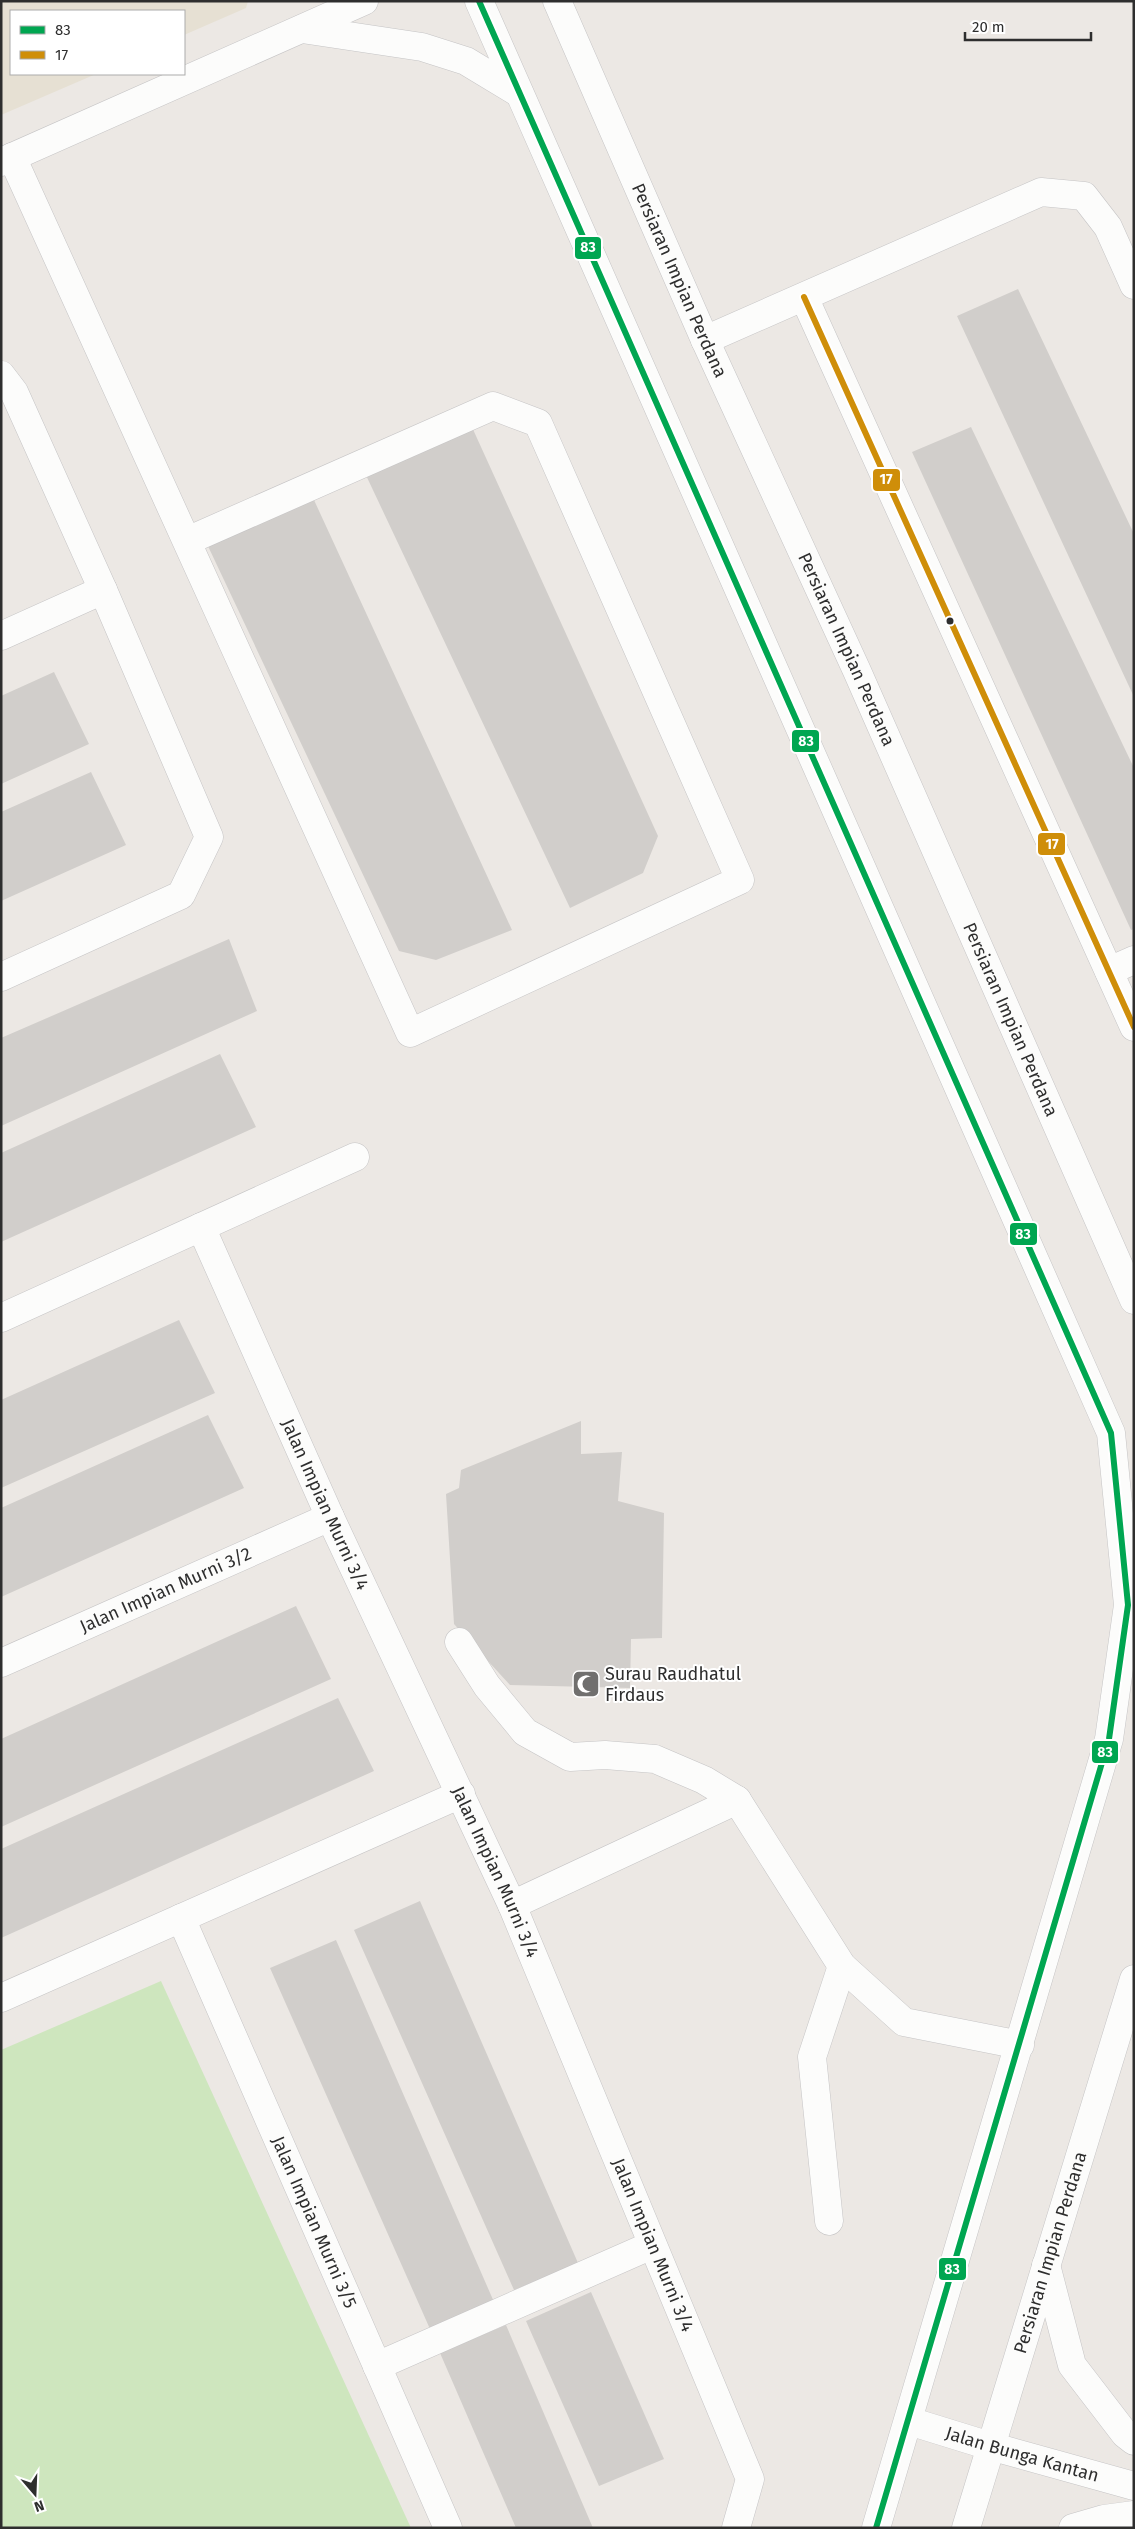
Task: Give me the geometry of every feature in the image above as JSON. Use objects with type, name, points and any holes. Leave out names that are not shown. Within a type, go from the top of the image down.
[{"type":"street","points":[[302,29],[319,1]]},
{"type":"street","points":[[187,541],[493,406],[538,423],[740,880],[410,1033],[187,541],[7,159],[364,1]]},
{"type":"street","points":[[479,1],[1111,1433],[1128,1605],[1109,1739],[876,2528]]},
{"type":"street","name":"Persiaran Impian Perdana","points":[[557,1],[704,340],[857,671],[1134,1300]]},
{"type":"street","points":[[302,29],[422,47],[466,61],[519,93]]},
{"type":"street","points":[[704,340],[1041,192],[1084,196],[1108,227],[1134,285]]},
{"type":"street","points":[[804,297],[1134,1028]]},
{"type":"street","points":[[1,375],[14,392],[103,590],[209,837],[181,895],[1,977]]},
{"type":"street","points":[[1,636],[103,590]]},
{"type":"street","points":[[1109,971],[1134,960]]},
{"type":"street","points":[[1,1318],[355,1157]]},
{"type":"street","name":"Jalan Impian Murni 3/4","points":[[201,1227],[330,1517],[512,1905],[750,2479],[736,2528]]},
{"type":"street","name":"Jalan Impian Murni 3/2","points":[[1,1662],[330,1517]]},
{"type":"street","points":[[459,1642],[487,1686],[525,1732],[570,1757],[606,1755],[655,1759],[704,1780],[737,1800],[842,1966],[904,2022],[1020,2045]]},
{"type":"street","points":[[1,1998],[461,1794]]},
{"type":"street","points":[[512,1905],[737,1800]]},
{"type":"street","name":"Jalan Impian Murni 3/5","points":[[181,1918],[448,2528]]},
{"type":"street","points":[[829,2221],[812,2057],[842,1966]]},
{"type":"street","name":"Persiaran Impian Perdana","points":[[966,2528],[1134,1979]]},
{"type":"street","points":[[376,2366],[652,2245]]},
{"type":"street","points":[[1046,2265],[1072,2365],[1125,2434],[1134,2441]]},
{"type":"street","name":"Jalan Bunga Kantan","points":[[909,2421],[990,2446],[1134,2486]]},
{"type":"street","points":[[1073,2528],[1104,2518],[1134,2515]]},
{"type":"shaded area","points":[[1,1],[248,1],[246,8],[185,35],[185,10],[10,10],[10,75],[94,75],[1,115]]},
{"type":"green space","points":[[161,1981],[411,2528],[1,2528],[1,2050]]},
{"type":"building","points":[[1018,289],[1134,534],[1134,697],[957,316]]},
{"type":"building","points":[[471,425],[658,836],[643,873],[570,908],[364,471]]},
{"type":"building","points":[[971,427],[1134,768],[1134,929],[1131,930],[912,452]]},
{"type":"building","points":[[314,500],[512,930],[436,960],[399,951],[207,544]]},
{"type":"building","points":[[54,672],[89,744],[1,784],[1,696]]},
{"type":"building","points":[[91,772],[126,845],[1,901],[1,812]]},
{"type":"building","points":[[229,939],[257,1011],[1,1126],[1,1038]]},
{"type":"building","points":[[220,1054],[256,1127],[1,1242],[1,1153]]},
{"type":"building","points":[[179,1320],[215,1393],[1,1488],[1,1400]]},
{"type":"building","points":[[208,1415],[244,1488],[1,1597],[1,1508]]},
{"type":"building","points":[[581,1421],[581,1454],[622,1452],[618,1501],[664,1513],[662,1638],[631,1639],[630,1688],[510,1685],[454,1624],[446,1494],[459,1488],[461,1470]]},
{"type":"building","points":[[296,1606],[331,1679],[1,1827],[1,1739]]},
{"type":"building","points":[[338,1698],[374,1771],[1,1938],[1,1849]]},
{"type":"building","points":[[420,1901],[578,2263],[514,2290],[354,1930]]},
{"type":"building","points":[[336,1940],[494,2302],[430,2329],[270,1968]]},
{"type":"building","points":[[591,2292],[664,2459],[599,2486],[526,2321]]},
{"type":"building","points":[[506,2325],[593,2528],[516,2528],[440,2353]]},
{"type":"transit line","name":"83","points":[[479,1],[1111,1433],[1128,1605],[1109,1739],[876,2528]]},
{"type":"transit line","name":"17","points":[[804,297],[1134,1027]]},
{"type":"place","name":"Surau Raudhatul Firdaus","points":[[586,1684]]}]
